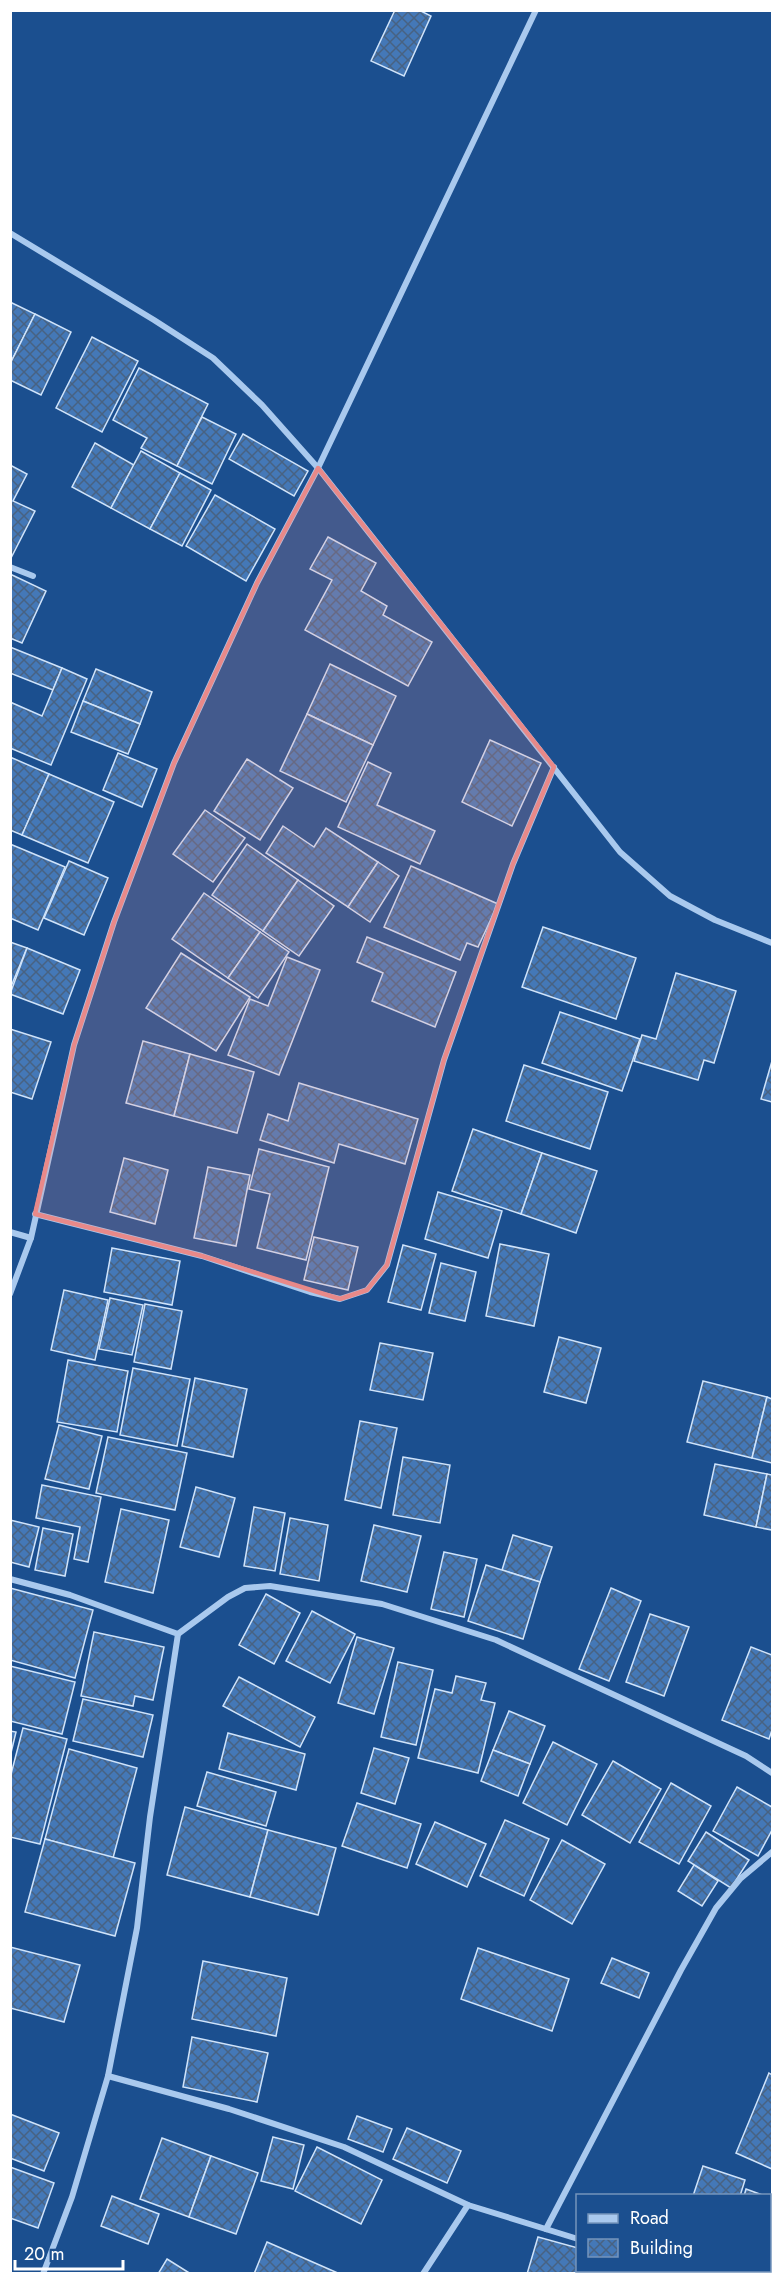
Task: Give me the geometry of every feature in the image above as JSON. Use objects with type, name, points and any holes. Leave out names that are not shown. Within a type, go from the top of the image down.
[{"type":"street","points":[[10,1294],[31,1238],[74,1045],[114,922],[174,763],[257,583],[318,468],[536,10]]},
{"type":"street","points":[[10,233],[213,358],[262,405],[318,468],[620,852],[670,896],[715,920],[772,943]]},
{"type":"street","points":[[10,567],[33,576]]},
{"type":"street","points":[[35,1214],[202,1256],[340,1299],[367,1290],[387,1266],[444,1060],[513,864],[554,767]]},
{"type":"street","points":[[10,1232],[31,1238]]},
{"type":"street","points":[[10,1580],[70,1595],[178,1634]]},
{"type":"street","points":[[44,2274],[72,2198],[108,2076],[137,1928],[150,1817],[178,1634],[228,1597],[245,1588],[270,1586],[382,1604],[496,1640],[747,1756],[772,1773]]},
{"type":"street","points":[[546,2229],[681,1970],[716,1908],[740,1879],[772,1852]]},
{"type":"street","points":[[108,2076],[229,2109],[344,2147],[468,2205],[576,2238]]},
{"type":"street","points":[[423,2274],[468,2205]]},
{"type":"highlighted area","points":[[318,468],[554,767],[513,864],[444,1060],[387,1265],[367,1290],[340,1299],[202,1256],[35,1214],[74,1045],[114,922],[174,763],[257,583]]},
{"type":"building","points":[[395,10],[419,10],[431,16],[404,76],[371,61]]},
{"type":"building","points":[[10,302],[35,314],[10,364]]},
{"type":"building","points":[[35,314],[71,332],[41,395],[10,380],[10,364]]},
{"type":"building","points":[[92,337],[138,361],[102,432],[56,408]]},
{"type":"building","points":[[139,368],[208,404],[177,466],[141,448],[147,438],[113,420]]},
{"type":"building","points":[[202,417],[236,434],[212,484],[177,466]]},
{"type":"building","points":[[243,434],[308,471],[294,496],[229,459]]},
{"type":"building","points":[[95,443],[134,465],[111,508],[72,487]]},
{"type":"building","points":[[141,451],[180,473],[150,529],[111,508]]},
{"type":"building","points":[[10,465],[27,474],[13,501],[35,511],[10,560]]},
{"type":"building","points":[[180,473],[211,490],[182,546],[150,529]]},
{"type":"building","points":[[215,495],[275,529],[246,581],[186,546]]},
{"type":"building","points":[[328,537],[376,563],[361,591],[387,606],[383,615],[432,642],[408,686],[305,630],[332,580],[310,569]]},
{"type":"building","points":[[10,574],[46,591],[22,643],[10,638]]},
{"type":"building","points":[[10,647],[62,668],[53,690],[10,673]]},
{"type":"building","points":[[330,664],[396,696],[373,745],[307,714]]},
{"type":"building","points":[[62,668],[87,679],[51,765],[10,748],[10,702],[42,716]]},
{"type":"building","points":[[96,669],[152,692],[140,724],[83,701]]},
{"type":"building","points":[[83,701],[140,724],[128,754],[71,732]]},
{"type":"building","points":[[307,714],[373,745],[346,802],[280,771]]},
{"type":"building","points":[[490,740],[541,763],[512,826],[462,802]]},
{"type":"building","points":[[118,753],[157,769],[142,807],[103,790]]},
{"type":"building","points":[[10,757],[49,774],[22,835],[10,830]]},
{"type":"building","points":[[247,759],[293,788],[260,840],[214,811]]},
{"type":"building","points":[[368,762],[391,773],[377,805],[435,831],[420,864],[338,827]]},
{"type":"building","points":[[49,774],[114,802],[88,863],[22,835]]},
{"type":"building","points":[[205,810],[245,838],[213,882],[173,854]]},
{"type":"building","points":[[283,826],[314,847],[326,828],[378,862],[348,907],[266,853]]},
{"type":"building","points":[[10,844],[65,867],[38,930],[10,918]]},
{"type":"building","points":[[247,844],[298,880],[263,931],[212,895]]},
{"type":"building","points":[[69,861],[108,878],[84,935],[44,918]]},
{"type":"building","points":[[378,862],[399,876],[370,922],[348,907]]},
{"type":"building","points":[[411,866],[498,904],[478,947],[467,943],[460,960],[384,927]]},
{"type":"building","points":[[298,880],[334,906],[299,956],[263,931]]},
{"type":"building","points":[[204,893],[260,932],[228,978],[172,939]]},
{"type":"building","points":[[543,927],[636,958],[616,1019],[522,987]]},
{"type":"building","points":[[260,932],[289,952],[258,998],[228,978]]},
{"type":"building","points":[[367,937],[456,972],[435,1027],[372,1001],[383,973],[357,962]]},
{"type":"building","points":[[10,942],[27,948],[10,989]]},
{"type":"building","points":[[27,948],[80,970],[63,1014],[10,994]]},
{"type":"building","points":[[181,953],[250,997],[216,1051],[146,1008]]},
{"type":"building","points":[[287,957],[320,970],[279,1075],[228,1055],[250,999],[268,1006]]},
{"type":"building","points":[[676,973],[736,991],[714,1063],[704,1060],[698,1080],[634,1061],[642,1035],[656,1039]]},
{"type":"building","points":[[560,1012],[640,1039],[622,1091],[542,1063]]},
{"type":"building","points":[[10,1029],[51,1042],[32,1099],[10,1092]]},
{"type":"building","points":[[143,1041],[190,1054],[174,1116],[126,1103]]},
{"type":"building","points":[[190,1054],[254,1072],[237,1133],[174,1116]]},
{"type":"building","points":[[772,1061],[772,1102],[761,1099]]},
{"type":"building","points":[[524,1065],[608,1092],[590,1149],[506,1121]]},
{"type":"building","points":[[299,1083],[418,1119],[405,1164],[339,1144],[334,1163],[260,1140],[268,1114],[288,1121]]},
{"type":"building","points":[[473,1129],[542,1153],[521,1214],[452,1191]]},
{"type":"building","points":[[259,1149],[329,1167],[306,1260],[257,1248],[270,1194],[249,1189]]},
{"type":"building","points":[[542,1153],[597,1171],[576,1233],[521,1214]]},
{"type":"building","points":[[124,1158],[168,1170],[155,1224],[110,1212]]},
{"type":"building","points":[[208,1167],[250,1175],[236,1246],[194,1238]]},
{"type":"building","points":[[438,1192],[502,1211],[488,1258],[425,1239]]},
{"type":"building","points":[[314,1237],[358,1247],[348,1290],[304,1280]]},
{"type":"building","points":[[500,1244],[549,1254],[534,1326],[486,1316]]},
{"type":"building","points":[[403,1245],[436,1254],[421,1310],[388,1302]]},
{"type":"building","points":[[112,1248],[180,1261],[172,1305],[104,1292]]},
{"type":"building","points":[[441,1263],[476,1272],[465,1321],[429,1313]]},
{"type":"building","points":[[64,1290],[108,1300],[95,1360],[51,1350]]},
{"type":"building","points":[[110,1298],[143,1305],[132,1355],[99,1349]]},
{"type":"building","points":[[145,1304],[182,1311],[171,1369],[134,1362]]},
{"type":"building","points":[[559,1337],[601,1348],[586,1403],[544,1392]]},
{"type":"building","points":[[380,1343],[433,1353],[423,1400],[370,1390]]},
{"type":"building","points":[[68,1360],[128,1371],[117,1432],[57,1422]]},
{"type":"building","points":[[133,1368],[190,1379],[177,1446],[120,1435]]},
{"type":"building","points":[[195,1378],[247,1389],[233,1457],[182,1446]]},
{"type":"building","points":[[703,1381],[767,1397],[752,1458],[687,1442]]},
{"type":"building","points":[[767,1397],[772,1399],[772,1463],[752,1458]]},
{"type":"building","points":[[360,1421],[397,1428],[381,1508],[345,1500]]},
{"type":"building","points":[[59,1425],[102,1436],[89,1489],[45,1479]]},
{"type":"building","points":[[108,1437],[187,1453],[175,1510],[96,1493]]},
{"type":"building","points":[[403,1457],[450,1465],[440,1523],[393,1515]]},
{"type":"building","points":[[715,1464],[767,1474],[756,1527],[704,1515]]},
{"type":"building","points":[[767,1474],[772,1475],[772,1530],[756,1527]]},
{"type":"building","points":[[42,1485],[101,1497],[88,1562],[74,1559],[80,1527],[36,1518]]},
{"type":"building","points":[[196,1487],[235,1498],[219,1557],[180,1547]]},
{"type":"building","points":[[254,1507],[285,1513],[275,1571],[244,1566]]},
{"type":"building","points":[[121,1509],[169,1520],[153,1593],[105,1582]]},
{"type":"building","points":[[290,1518],[328,1525],[319,1581],[280,1574]]},
{"type":"building","points":[[10,1520],[39,1527],[29,1567],[10,1562]]},
{"type":"building","points":[[374,1525],[421,1536],[407,1592],[361,1581]]},
{"type":"building","points":[[43,1528],[73,1534],[65,1576],[35,1570]]},
{"type":"building","points":[[513,1535],[552,1547],[540,1582],[502,1570]]},
{"type":"building","points":[[444,1552],[477,1559],[464,1617],[431,1609]]},
{"type":"building","points":[[486,1565],[540,1582],[523,1639],[468,1621]]},
{"type":"building","points":[[10,1588],[93,1610],[75,1678],[10,1660]]},
{"type":"building","points":[[611,1588],[641,1601],[609,1681],[579,1669]]},
{"type":"building","points":[[266,1594],[300,1613],[274,1664],[239,1645]]},
{"type":"building","points":[[312,1611],[355,1634],[330,1683],[286,1661]]},
{"type":"building","points":[[650,1614],[689,1627],[664,1696],[626,1682]]},
{"type":"building","points":[[94,1632],[164,1647],[153,1700],[135,1696],[133,1706],[81,1696]]},
{"type":"building","points":[[357,1637],[394,1648],[374,1714],[338,1703]]},
{"type":"building","points":[[751,1647],[772,1655],[772,1730],[769,1739],[722,1720]]},
{"type":"building","points":[[398,1662],[433,1670],[416,1745],[381,1737]]},
{"type":"building","points":[[10,1666],[75,1682],[62,1734],[10,1721]]},
{"type":"building","points":[[456,1676],[486,1683],[481,1700],[495,1703],[478,1773],[418,1758],[435,1689],[452,1693]]},
{"type":"building","points":[[239,1677],[315,1717],[300,1747],[223,1706]]},
{"type":"building","points":[[83,1699],[153,1715],[143,1757],[73,1741]]},
{"type":"building","points":[[509,1711],[545,1726],[530,1764],[493,1750]]},
{"type":"building","points":[[23,1728],[67,1739],[40,1844],[10,1837],[10,1778]]},
{"type":"building","points":[[10,1731],[16,1732],[10,1757]]},
{"type":"building","points":[[228,1733],[305,1754],[296,1790],[219,1769]]},
{"type":"building","points":[[553,1742],[597,1764],[567,1825],[523,1803]]},
{"type":"building","points":[[374,1748],[409,1758],[395,1804],[361,1793]]},
{"type":"building","points":[[69,1749],[137,1768],[113,1858],[45,1839]]},
{"type":"building","points":[[493,1750],[530,1764],[518,1796],[481,1781]]},
{"type":"building","points":[[613,1761],[661,1789],[630,1843],[582,1815]]},
{"type":"building","points":[[207,1772],[276,1792],[266,1826],[197,1806]]},
{"type":"building","points":[[671,1783],[711,1806],[679,1864],[639,1842]]},
{"type":"building","points":[[737,1787],[772,1807],[772,1830],[758,1856],[713,1831]]},
{"type":"building","points":[[357,1803],[421,1824],[407,1868],[342,1846]]},
{"type":"building","points":[[185,1807],[268,1830],[250,1897],[167,1875]]},
{"type":"building","points":[[505,1820],[549,1839],[524,1896],[480,1876]]},
{"type":"building","points":[[435,1822],[486,1844],[467,1887],[416,1864]]},
{"type":"building","points":[[268,1830],[336,1848],[318,1915],[250,1897]]},
{"type":"building","points":[[706,1832],[749,1860],[731,1888],[688,1861]]},
{"type":"building","points":[[45,1839],[135,1863],[115,1936],[25,1912]]},
{"type":"building","points":[[562,1840],[605,1864],[572,1924],[530,1900]]},
{"type":"building","points":[[694,1865],[718,1881],[702,1906],[678,1891]]},
{"type":"building","points":[[10,1947],[80,1965],[64,2022],[10,2008]]},
{"type":"building","points":[[478,1948],[569,1979],[552,2031],[461,1999]]},
{"type":"building","points":[[612,1958],[649,1973],[639,1998],[601,1983]]},
{"type":"building","points":[[203,1961],[287,1978],[276,2036],[192,2019]]},
{"type":"building","points":[[192,2037],[268,2053],[257,2102],[183,2087]]},
{"type":"building","points":[[769,2073],[772,2075],[772,2169],[736,2153]]},
{"type":"building","points":[[10,2114],[59,2133],[44,2171],[10,2158]]},
{"type":"building","points":[[357,2116],[392,2129],[383,2152],[348,2139]]},
{"type":"building","points":[[407,2128],[461,2151],[447,2183],[393,2159]]},
{"type":"building","points":[[273,2137],[304,2145],[293,2189],[261,2181]]},
{"type":"building","points":[[162,2138],[211,2156],[189,2217],[140,2199]]},
{"type":"building","points":[[317,2147],[382,2180],[361,2224],[295,2191]]},
{"type":"building","points":[[211,2156],[258,2173],[236,2234],[189,2217]]},
{"type":"building","points":[[703,2166],[745,2180],[741,2194],[694,2194]]},
{"type":"building","points":[[10,2167],[54,2183],[38,2228],[10,2218]]},
{"type":"building","points":[[746,2189],[760,2194],[745,2194]]},
{"type":"building","points":[[112,2196],[159,2214],[148,2244],[101,2226]]},
{"type":"building","points":[[771,2198],[772,2198],[771,2260]]},
{"type":"building","points":[[538,2237],[576,2247],[576,2272],[594,2272],[594,2274],[527,2274]]},
{"type":"building","points":[[267,2242],[340,2274],[254,2274]]},
{"type":"building","points":[[167,2259],[191,2274],[158,2274]]}]
